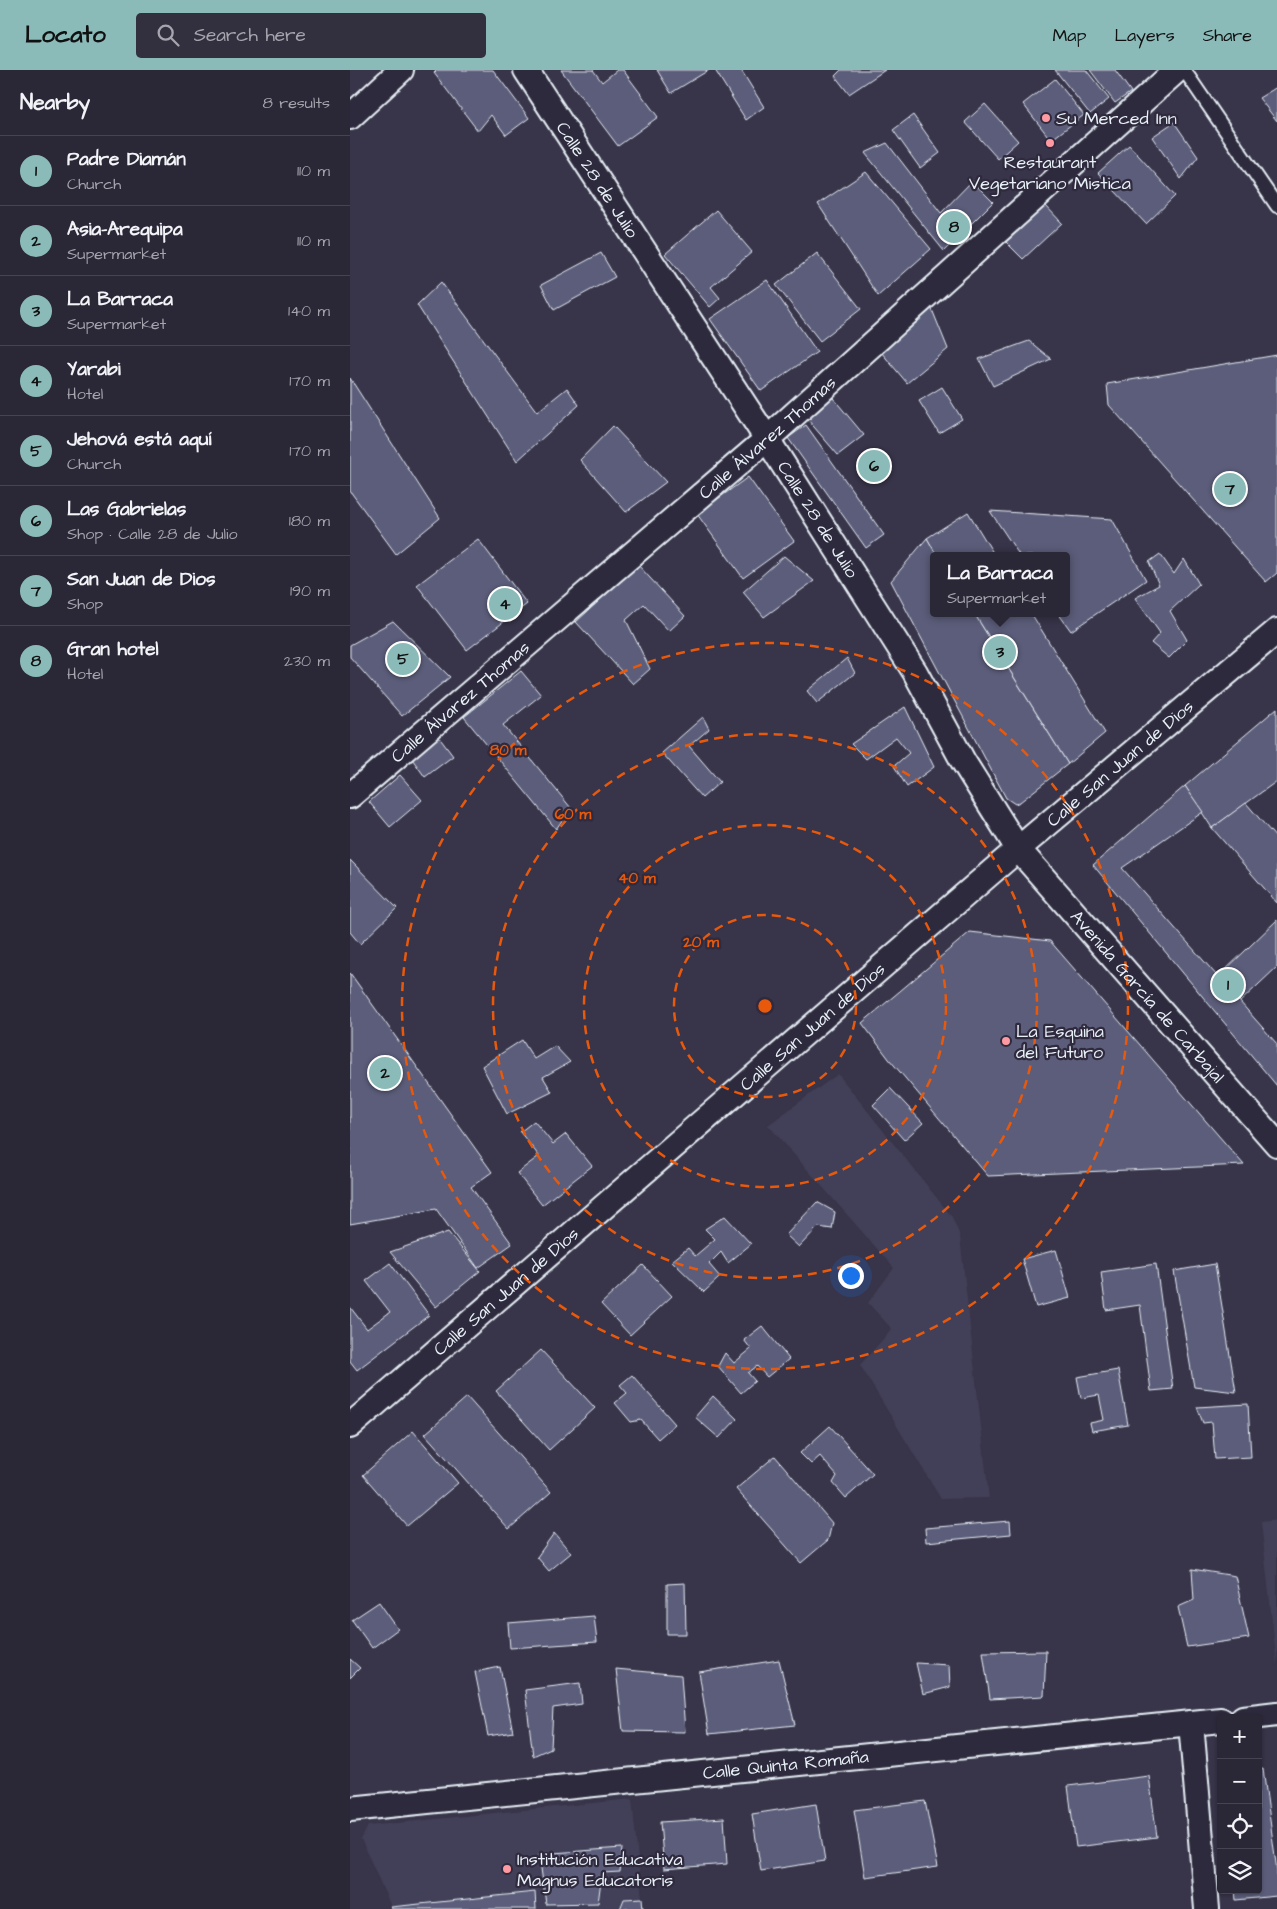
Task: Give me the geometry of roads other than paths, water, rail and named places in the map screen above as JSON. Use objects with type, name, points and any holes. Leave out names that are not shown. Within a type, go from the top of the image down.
[{"type":"street","points":[[350,117],[401,70]]},
{"type":"street","name":"Calle 28 de Julio","points":[[526,70],[767,439],[914,672],[964,761],[1018,849]]},
{"type":"street","name":"Calle Álvarez Thomas","points":[[350,796],[767,439],[1177,70]]},
{"type":"street","name":"Calle San Juan de Dios","points":[[350,1426],[1018,849],[1277,631]]},
{"type":"street","name":"Avenida García de Carbajal","points":[[1018,849],[1277,1144]]},
{"type":"street","points":[[1262,1716],[1277,1714]]},
{"type":"street","name":"Calle Quinta Romaña","points":[[350,1809],[1217,1720]]},
{"type":"street","points":[[1191,1723],[1207,1909]]},
{"type":"lane","points":[[1184,70],[1277,206]]},
{"type":"place","name":"Su Merced Inn","points":[[1046,118]]},
{"type":"place","name":"Restaurant Vegetariano Mistica","points":[[1050,143]]},
{"type":"place","name":"Gran hotel","points":[[954,227]]},
{"type":"place","name":"Las Gabrielas","points":[[874,466]]},
{"type":"place","name":"San Juan de Dios","points":[[1230,489]]},
{"type":"place","name":"Yarabi","points":[[505,604]]},
{"type":"place","name":"La Barraca","points":[[1000,652]]},
{"type":"place","name":"Jehová está aquí","points":[[403,659]]},
{"type":"place","name":"Padre Diamán","points":[[1228,985]]},
{"type":"place","name":"La Esquina del Futuro","points":[[1006,1041]]},
{"type":"place","name":"Asia-Arequipa","points":[[385,1073]]},
{"type":"place","name":"Institución Educativa Magnus Educatoris","points":[[507,1869]]}]
